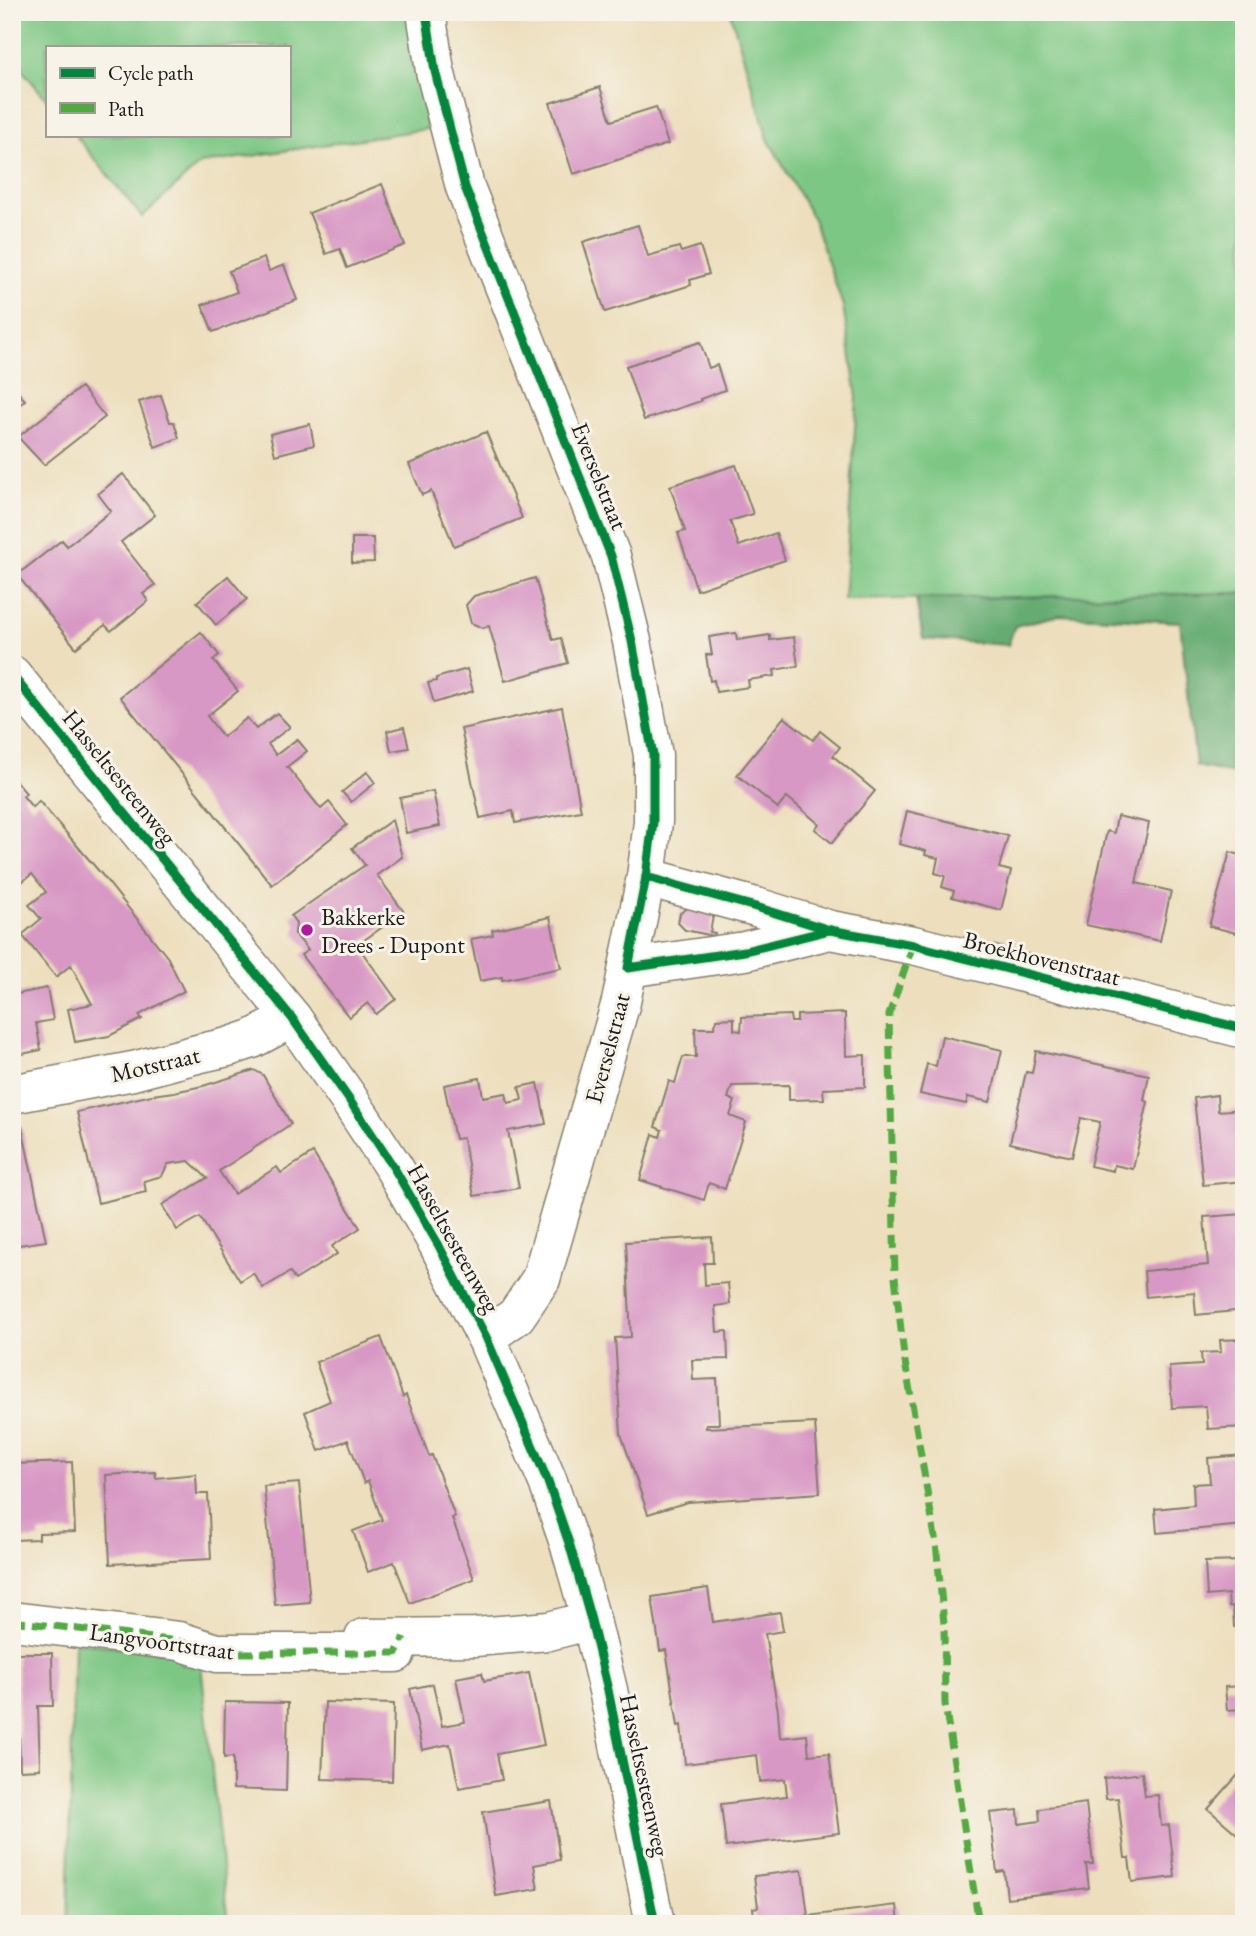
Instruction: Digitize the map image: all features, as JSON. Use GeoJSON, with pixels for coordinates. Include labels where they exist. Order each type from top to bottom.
{"type":"FeatureCollection","features":[{"type":"Feature","properties":{"kind":"street","name":"Everselstraat"},"geometry":{"type":"LineString","coordinates":[[426,12],[435,71],[466,187],[611,556],[632,641],[653,755],[653,822],[646,877],[621,1002],[541,1279],[516,1316],[486,1337]]}},
{"type":"Feature","properties":{"kind":"street","name":"Hasseltsesteenweg"},"geometry":{"type":"LineString","coordinates":[[12,676],[292,1018],[394,1168],[438,1244],[486,1337],[548,1482],[570,1546],[591,1620],[613,1717],[654,1924]]}},
{"type":"Feature","properties":{"kind":"street","name":"Broekhovenstraat"},"geometry":{"type":"LineString","coordinates":[[646,877],[830,930],[913,945],[1244,1029]]}},
{"type":"Feature","properties":{"kind":"street","name":"Broekhovenstraat"},"geometry":{"type":"LineString","coordinates":[[628,968],[745,951],[830,930]]}},
{"type":"Feature","properties":{"kind":"street","name":"Motstraat"},"geometry":{"type":"LineString","coordinates":[[12,1094],[229,1048],[292,1018]]}},
{"type":"Feature","properties":{"kind":"street","name":"Langvoortstraat"},"geometry":{"type":"LineString","coordinates":[[242,1638],[475,1637],[549,1631],[591,1620]]}},
{"type":"Feature","properties":{"kind":"street","name":"Langvoortstraat"},"geometry":{"type":"LineString","coordinates":[[12,1621],[179,1641],[217,1653],[396,1653]]}},
{"type":"Feature","properties":{"kind":"green space"},"geometry":{"type":"Polygon","coordinates":[[[12,12],[409,12],[427,129],[200,164],[142,217],[76,136],[290,136],[290,46],[46,46],[46,99],[12,58],[12,12]]]}},
{"type":"Feature","properties":{"kind":"green space"},"geometry":{"type":"Polygon","coordinates":[[[730,12],[1244,12],[1244,593],[844,600],[857,397],[843,306],[813,219],[768,139],[730,12]]]}},
{"type":"Feature","properties":{"kind":"green space"},"geometry":{"type":"Polygon","coordinates":[[[1244,593],[1244,776],[1196,766],[1180,622],[1059,615],[1015,626],[1008,645],[923,639],[916,599],[1244,593]]]}},
{"type":"Feature","properties":{"kind":"green space"},"geometry":{"type":"Polygon","coordinates":[[[74,1642],[179,1653],[181,1665],[201,1664],[228,1924],[68,1924],[74,1642]]]}},
{"type":"Feature","properties":{"kind":"building"},"geometry":{"type":"Polygon","coordinates":[[[600,87],[611,121],[656,107],[668,144],[573,174],[550,103],[600,87]]]}},
{"type":"Feature","properties":{"kind":"building"},"geometry":{"type":"Polygon","coordinates":[[[382,184],[405,245],[347,268],[340,249],[326,254],[309,213],[382,184]]]}},
{"type":"Feature","properties":{"kind":"building"},"geometry":{"type":"Polygon","coordinates":[[[638,225],[648,256],[679,247],[681,252],[700,246],[709,274],[690,280],[691,285],[605,312],[583,242],[638,225]]]}},
{"type":"Feature","properties":{"kind":"building"},"geometry":{"type":"Polygon","coordinates":[[[264,258],[269,271],[284,265],[297,300],[213,332],[202,305],[237,292],[229,271],[264,258]]]}},
{"type":"Feature","properties":{"kind":"building"},"geometry":{"type":"Polygon","coordinates":[[[700,342],[709,368],[717,365],[725,390],[644,420],[626,366],[700,342]]]}},
{"type":"Feature","properties":{"kind":"building"},"geometry":{"type":"Polygon","coordinates":[[[12,386],[25,400],[12,411],[12,386]]]}},
{"type":"Feature","properties":{"kind":"building"},"geometry":{"type":"Polygon","coordinates":[[[81,387],[105,417],[44,465],[18,437],[81,387]]]}},
{"type":"Feature","properties":{"kind":"building"},"geometry":{"type":"Polygon","coordinates":[[[161,395],[170,422],[174,422],[179,438],[155,447],[139,402],[161,395]]]}},
{"type":"Feature","properties":{"kind":"building"},"geometry":{"type":"Polygon","coordinates":[[[310,424],[314,445],[275,455],[270,434],[310,424]]]}},
{"type":"Feature","properties":{"kind":"building"},"geometry":{"type":"Polygon","coordinates":[[[486,432],[522,518],[454,546],[431,491],[422,495],[409,464],[486,432]]]}},
{"type":"Feature","properties":{"kind":"building"},"geometry":{"type":"Polygon","coordinates":[[[736,465],[753,514],[730,521],[739,546],[776,533],[785,560],[697,590],[678,533],[685,531],[670,486],[736,465]]]}},
{"type":"Feature","properties":{"kind":"building"},"geometry":{"type":"Polygon","coordinates":[[[123,474],[155,515],[121,542],[155,585],[143,594],[148,601],[111,631],[105,625],[76,648],[17,575],[62,540],[67,546],[111,511],[98,494],[123,474]]]}},
{"type":"Feature","properties":{"kind":"building"},"geometry":{"type":"Polygon","coordinates":[[[352,538],[373,538],[374,562],[352,563],[352,538]]]}},
{"type":"Feature","properties":{"kind":"building"},"geometry":{"type":"Polygon","coordinates":[[[228,576],[247,599],[216,625],[197,602],[228,576]]]}},
{"type":"Feature","properties":{"kind":"building"},"geometry":{"type":"Polygon","coordinates":[[[535,578],[553,640],[561,638],[568,663],[505,681],[489,626],[483,628],[471,623],[466,605],[474,596],[535,578]]]}},
{"type":"Feature","properties":{"kind":"building"},"geometry":{"type":"Polygon","coordinates":[[[201,632],[219,655],[213,660],[238,691],[207,716],[223,737],[247,718],[256,729],[277,713],[290,727],[268,744],[276,755],[297,739],[307,751],[287,767],[321,809],[329,802],[347,825],[272,885],[120,697],[201,632]]]}},
{"type":"Feature","properties":{"kind":"building"},"geometry":{"type":"Polygon","coordinates":[[[736,633],[737,640],[770,635],[770,640],[794,637],[798,666],[774,670],[775,676],[748,680],[749,687],[716,692],[714,680],[710,681],[706,655],[712,655],[709,637],[736,633]]]}},
{"type":"Feature","properties":{"kind":"building"},"geometry":{"type":"Polygon","coordinates":[[[467,669],[473,691],[434,703],[428,683],[467,669]]]}},
{"type":"Feature","properties":{"kind":"building"},"geometry":{"type":"Polygon","coordinates":[[[562,707],[581,811],[515,823],[513,811],[480,818],[461,729],[562,707]]]}},
{"type":"Feature","properties":{"kind":"building"},"geometry":{"type":"Polygon","coordinates":[[[784,717],[813,740],[820,731],[840,747],[833,756],[875,791],[832,843],[815,829],[819,824],[787,797],[778,808],[737,775],[784,717]]]}},
{"type":"Feature","properties":{"kind":"building"},"geometry":{"type":"Polygon","coordinates":[[[404,727],[409,748],[391,751],[387,731],[404,727]]]}},
{"type":"Feature","properties":{"kind":"building"},"geometry":{"type":"Polygon","coordinates":[[[367,772],[375,783],[351,802],[342,792],[367,772]]]}},
{"type":"Feature","properties":{"kind":"building"},"geometry":{"type":"Polygon","coordinates":[[[12,777],[26,793],[23,796],[32,807],[39,801],[103,876],[168,958],[184,991],[139,1015],[142,1019],[109,1036],[75,1042],[68,1009],[92,1004],[71,965],[56,977],[22,935],[41,919],[29,905],[46,892],[32,874],[12,890],[12,777]]]}},
{"type":"Feature","properties":{"kind":"building"},"geometry":{"type":"Polygon","coordinates":[[[433,791],[440,826],[406,833],[400,798],[433,791]]]}},
{"type":"Feature","properties":{"kind":"building"},"geometry":{"type":"Polygon","coordinates":[[[907,811],[1008,836],[999,868],[1011,871],[1001,910],[952,897],[954,891],[942,887],[945,876],[935,873],[938,858],[925,855],[926,851],[899,844],[907,811]]]}},
{"type":"Feature","properties":{"kind":"building"},"geometry":{"type":"Polygon","coordinates":[[[1117,816],[1149,823],[1136,883],[1171,891],[1160,941],[1086,925],[1107,831],[1114,833],[1117,816]]]}},
{"type":"Feature","properties":{"kind":"building"},"geometry":{"type":"Polygon","coordinates":[[[392,820],[402,857],[377,875],[404,912],[357,945],[396,999],[376,1014],[368,1003],[349,1017],[301,955],[308,950],[295,934],[296,923],[291,916],[365,865],[352,848],[392,820]]]}},
{"type":"Feature","properties":{"kind":"building"},"geometry":{"type":"Polygon","coordinates":[[[1230,852],[1244,856],[1244,935],[1209,926],[1230,852]]]}},
{"type":"Feature","properties":{"kind":"building"},"geometry":{"type":"Polygon","coordinates":[[[688,908],[718,916],[713,916],[710,932],[715,933],[714,936],[685,930],[678,923],[680,913],[688,908]]]}},
{"type":"Feature","properties":{"kind":"building"},"geometry":{"type":"Polygon","coordinates":[[[550,917],[561,968],[502,980],[502,977],[480,981],[471,939],[493,935],[492,930],[550,917]]]}},
{"type":"Feature","properties":{"kind":"building"},"geometry":{"type":"Polygon","coordinates":[[[47,988],[53,1020],[36,1023],[41,1050],[17,1055],[12,1027],[12,995],[47,988]]]}},
{"type":"Feature","properties":{"kind":"building"},"geometry":{"type":"Polygon","coordinates":[[[845,1013],[846,1056],[865,1055],[865,1087],[823,1089],[824,1099],[789,1100],[789,1085],[732,1086],[728,1098],[735,1101],[730,1116],[746,1122],[725,1189],[709,1183],[704,1200],[640,1180],[653,1134],[660,1137],[662,1130],[655,1127],[669,1081],[675,1083],[683,1057],[696,1057],[695,1028],[714,1028],[717,1019],[734,1018],[734,1030],[741,1031],[742,1017],[790,1015],[791,1022],[797,1022],[797,1015],[845,1013]]]}},
{"type":"Feature","properties":{"kind":"building"},"geometry":{"type":"Polygon","coordinates":[[[942,1036],[1002,1050],[990,1102],[968,1097],[966,1104],[920,1094],[927,1064],[936,1066],[942,1036]]]}},
{"type":"Feature","properties":{"kind":"building"},"geometry":{"type":"Polygon","coordinates":[[[1036,1051],[1149,1075],[1144,1100],[1148,1102],[1133,1169],[1114,1165],[1113,1171],[1090,1166],[1100,1122],[1081,1118],[1072,1157],[1010,1143],[1026,1072],[1032,1073],[1036,1051]]]}},
{"type":"Feature","properties":{"kind":"building"},"geometry":{"type":"Polygon","coordinates":[[[254,1070],[263,1075],[291,1124],[219,1171],[234,1194],[277,1167],[281,1173],[313,1153],[360,1228],[332,1246],[337,1254],[295,1280],[290,1272],[263,1288],[253,1273],[240,1281],[200,1217],[177,1230],[162,1205],[207,1178],[189,1161],[168,1164],[162,1176],[144,1181],[146,1192],[98,1203],[77,1112],[203,1086],[254,1070]]]}},
{"type":"Feature","properties":{"kind":"building"},"geometry":{"type":"Polygon","coordinates":[[[480,1078],[483,1097],[506,1093],[508,1103],[522,1100],[519,1087],[538,1083],[546,1124],[508,1131],[519,1188],[474,1196],[463,1138],[455,1139],[444,1085],[480,1078]]]}},
{"type":"Feature","properties":{"kind":"building"},"geometry":{"type":"Polygon","coordinates":[[[1217,1095],[1218,1111],[1244,1109],[1244,1181],[1203,1185],[1194,1098],[1217,1095]]]}},
{"type":"Feature","properties":{"kind":"building"},"geometry":{"type":"Polygon","coordinates":[[[22,1127],[46,1241],[12,1246],[12,1129],[22,1127]]]}},
{"type":"Feature","properties":{"kind":"building"},"geometry":{"type":"Polygon","coordinates":[[[1244,1214],[1244,1310],[1196,1315],[1194,1292],[1146,1297],[1144,1271],[1208,1265],[1204,1217],[1244,1214]]]}},
{"type":"Feature","properties":{"kind":"building"},"geometry":{"type":"Polygon","coordinates":[[[712,1237],[713,1263],[704,1263],[705,1285],[728,1283],[730,1304],[715,1306],[717,1332],[727,1331],[728,1359],[692,1360],[693,1380],[717,1379],[719,1424],[706,1424],[706,1428],[815,1423],[820,1493],[688,1502],[648,1514],[621,1434],[615,1338],[631,1337],[626,1242],[712,1237]]]}},
{"type":"Feature","properties":{"kind":"building"},"geometry":{"type":"Polygon","coordinates":[[[381,1337],[403,1397],[406,1395],[429,1456],[432,1455],[474,1579],[410,1603],[394,1562],[368,1572],[353,1531],[382,1520],[368,1481],[364,1483],[348,1440],[319,1451],[305,1412],[330,1401],[316,1362],[381,1337]]]}},
{"type":"Feature","properties":{"kind":"building"},"geometry":{"type":"Polygon","coordinates":[[[1244,1339],[1244,1427],[1208,1429],[1206,1406],[1172,1408],[1169,1367],[1202,1365],[1201,1353],[1221,1352],[1220,1340],[1244,1339]]]}},
{"type":"Feature","properties":{"kind":"building"},"geometry":{"type":"Polygon","coordinates":[[[1244,1455],[1244,1525],[1157,1533],[1155,1509],[1194,1505],[1193,1484],[1210,1483],[1208,1458],[1244,1455]]]}},
{"type":"Feature","properties":{"kind":"building"},"geometry":{"type":"Polygon","coordinates":[[[72,1462],[75,1532],[39,1533],[39,1539],[13,1540],[12,1464],[72,1462]]]}},
{"type":"Feature","properties":{"kind":"building"},"geometry":{"type":"Polygon","coordinates":[[[155,1472],[156,1478],[196,1474],[197,1494],[208,1494],[211,1559],[110,1564],[106,1475],[155,1472]]]}},
{"type":"Feature","properties":{"kind":"building"},"geometry":{"type":"Polygon","coordinates":[[[299,1483],[310,1602],[275,1605],[264,1486],[299,1483]]]}},
{"type":"Feature","properties":{"kind":"building"},"geometry":{"type":"Polygon","coordinates":[[[1244,1561],[1244,1626],[1234,1627],[1233,1607],[1229,1607],[1228,1594],[1207,1596],[1205,1562],[1244,1561]]]}},
{"type":"Feature","properties":{"kind":"building"},"geometry":{"type":"Polygon","coordinates":[[[708,1588],[713,1622],[780,1612],[783,1631],[765,1634],[780,1738],[807,1735],[809,1755],[829,1753],[839,1833],[726,1847],[721,1804],[787,1796],[785,1779],[760,1782],[757,1755],[685,1764],[681,1725],[678,1726],[666,1650],[660,1651],[652,1597],[708,1588]]]}},
{"type":"Feature","properties":{"kind":"building"},"geometry":{"type":"Polygon","coordinates":[[[17,1653],[52,1653],[53,1706],[38,1706],[40,1769],[20,1770],[17,1653]]]}},
{"type":"Feature","properties":{"kind":"building"},"geometry":{"type":"Polygon","coordinates":[[[482,1673],[484,1681],[529,1673],[544,1745],[497,1754],[502,1780],[459,1788],[450,1744],[422,1750],[410,1689],[433,1684],[442,1726],[465,1722],[456,1678],[482,1673]]]}},
{"type":"Feature","properties":{"kind":"building"},"geometry":{"type":"Polygon","coordinates":[[[1244,1686],[1244,1709],[1227,1710],[1225,1687],[1244,1686]]]}},
{"type":"Feature","properties":{"kind":"building"},"geometry":{"type":"Polygon","coordinates":[[[225,1702],[288,1703],[286,1791],[233,1789],[233,1757],[224,1758],[225,1702]]]}},
{"type":"Feature","properties":{"kind":"building"},"geometry":{"type":"Polygon","coordinates":[[[325,1702],[394,1704],[392,1781],[322,1779],[325,1702]]]}},
{"type":"Feature","properties":{"kind":"building"},"geometry":{"type":"Polygon","coordinates":[[[1244,1768],[1244,1840],[1208,1809],[1244,1768]]]}},
{"type":"Feature","properties":{"kind":"building"},"geometry":{"type":"Polygon","coordinates":[[[1142,1773],[1145,1796],[1158,1795],[1161,1826],[1169,1825],[1175,1877],[1132,1882],[1129,1858],[1125,1858],[1118,1798],[1106,1799],[1104,1778],[1142,1773]]]}},
{"type":"Feature","properties":{"kind":"building"},"geometry":{"type":"Polygon","coordinates":[[[551,1801],[560,1860],[534,1865],[538,1889],[496,1896],[483,1812],[551,1801]]]}},
{"type":"Feature","properties":{"kind":"building"},"geometry":{"type":"Polygon","coordinates":[[[1086,1803],[1093,1864],[1086,1864],[1089,1888],[1007,1898],[1004,1871],[997,1872],[990,1813],[1018,1810],[1019,1824],[1040,1821],[1039,1809],[1086,1803]]]}},
{"type":"Feature","properties":{"kind":"building"},"geometry":{"type":"Polygon","coordinates":[[[802,1870],[808,1916],[897,1905],[899,1924],[755,1924],[753,1908],[758,1907],[754,1876],[802,1870]]]}},
{"type":"Feature","properties":{"kind":"marked path"},"geometry":{"type":"LineString","coordinates":[[913,945],[889,1015],[895,1277],[904,1356],[936,1543],[944,1624],[945,1704],[979,1924]]}},
{"type":"Feature","properties":{"kind":"marked path"},"geometry":{"type":"LineString","coordinates":[[12,1621],[179,1641],[217,1653],[396,1653],[404,1637]]}},
{"type":"Feature","properties":{"kind":"cycle path"},"geometry":{"type":"LineString","coordinates":[[426,12],[435,71],[465,187],[611,556],[632,641],[653,755],[653,822],[646,877],[628,968],[745,951],[830,930]]}},
{"type":"Feature","properties":{"kind":"cycle path"},"geometry":{"type":"LineString","coordinates":[[12,675],[292,1018],[394,1168],[438,1244],[486,1337],[548,1482],[570,1546],[608,1690],[655,1924]]}},
{"type":"Feature","properties":{"kind":"cycle path"},"geometry":{"type":"LineString","coordinates":[[646,877],[830,930],[913,945],[1244,1029]]}},
{"type":"Feature","properties":{"kind":"place","name":"Bakkerke Drees - Dupont"},"geometry":{"type":"Point","coordinates":[307,930]}}]}
